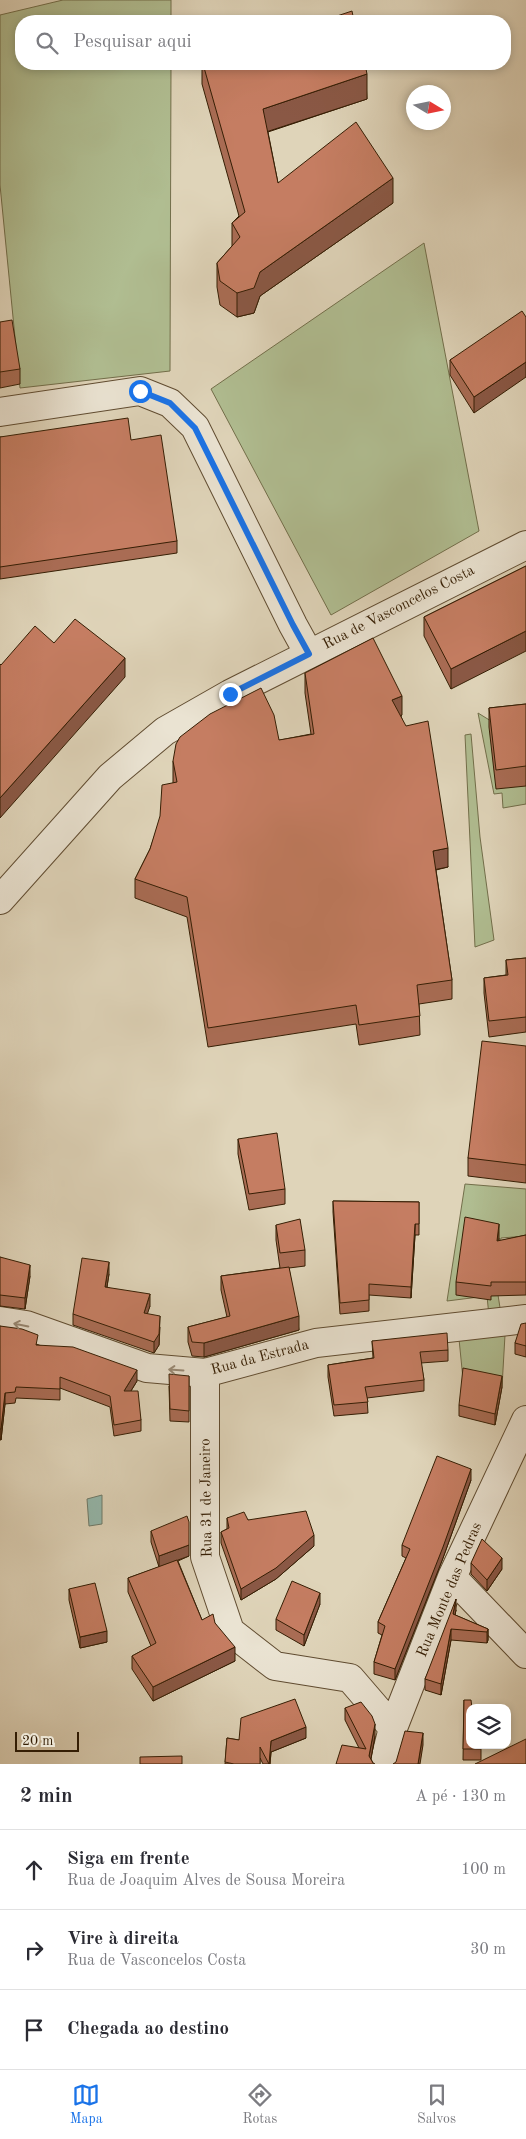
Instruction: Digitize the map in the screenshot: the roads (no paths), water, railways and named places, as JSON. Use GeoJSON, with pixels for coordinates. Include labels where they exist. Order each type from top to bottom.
{"type":"FeatureCollection","features":[{"type":"Feature","properties":{"kind":"street"},"geometry":{"type":"LineString","coordinates":[[0,412],[140,391],[170,403],[195,428],[309,654]]}},
{"type":"Feature","properties":{"kind":"street","name":"Rua de Vasconcelos Costa"},"geometry":{"type":"LineString","coordinates":[[5,885],[110,778],[164,731],[196,712],[526,545]]}},
{"type":"Feature","properties":{"kind":"street","name":"Rua da Estrada"},"geometry":{"type":"LineString","coordinates":[[0,1321],[26,1325],[147,1368],[205,1373],[316,1343],[526,1319]]}},
{"type":"Feature","properties":{"kind":"street","name":"Rua 31 de Janeiro"},"geometry":{"type":"LineString","coordinates":[[205,1373],[205,1557],[230,1631],[276,1666],[350,1678],[393,1728]]}},
{"type":"Feature","properties":{"kind":"street","name":"Rua Monte das Pedras"},"geometry":{"type":"LineString","coordinates":[[384,1764],[393,1728],[452,1577],[526,1420]]}},
{"type":"Feature","properties":{"kind":"street"},"geometry":{"type":"LineString","coordinates":[[452,1577],[526,1654]]}},
{"type":"Feature","properties":{"kind":"water"},"geometry":{"type":"Polygon","coordinates":[[[102,1495],[102,1524],[89,1526],[87,1499],[102,1495]]]}}]}
